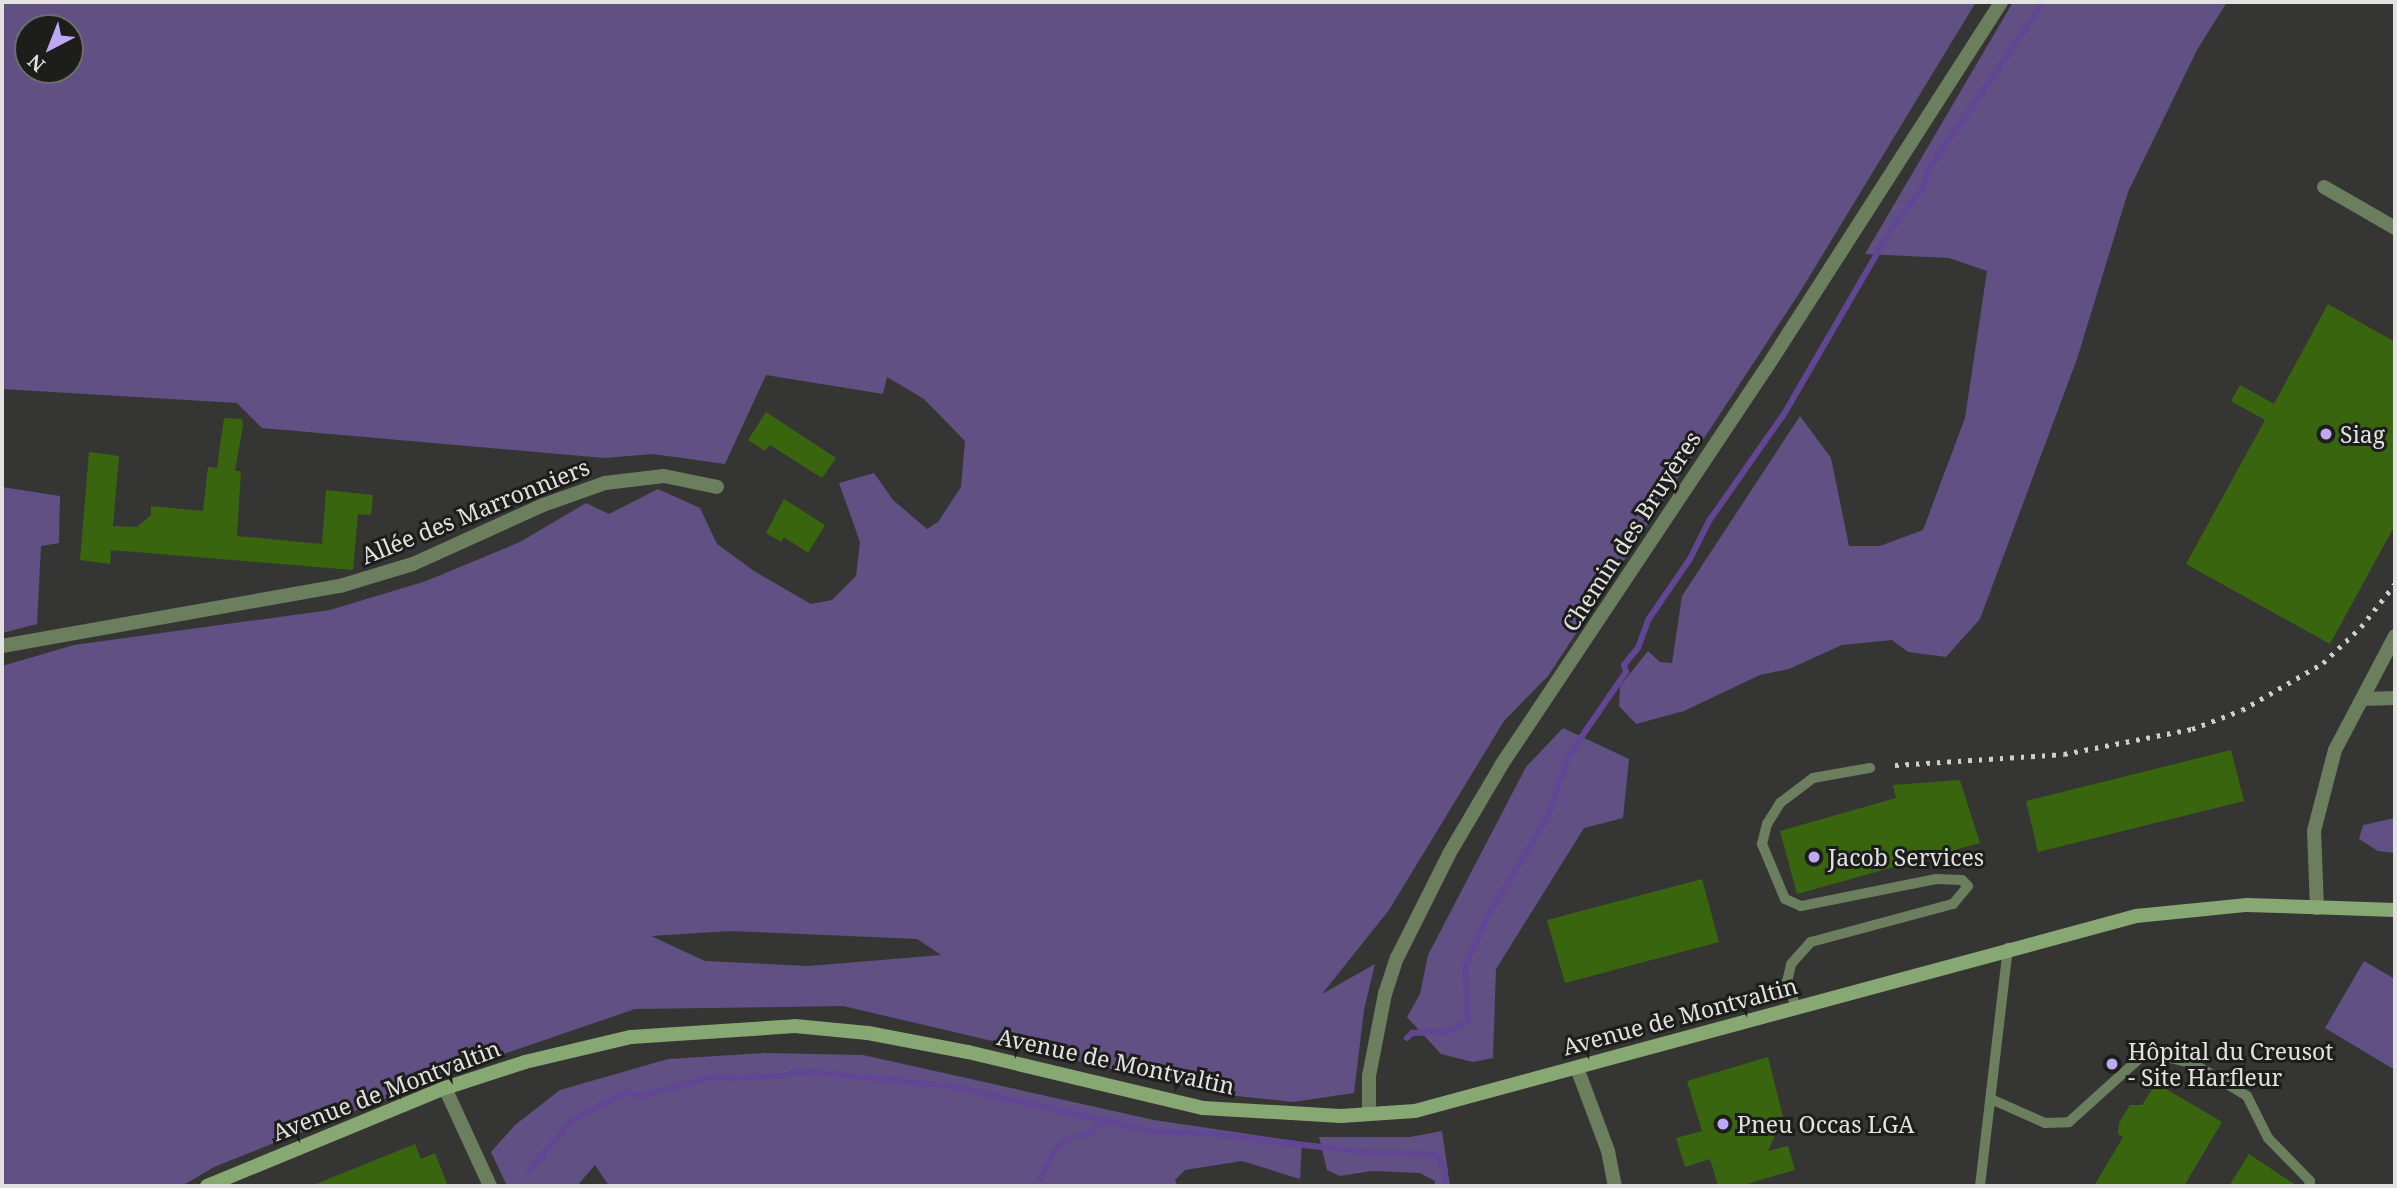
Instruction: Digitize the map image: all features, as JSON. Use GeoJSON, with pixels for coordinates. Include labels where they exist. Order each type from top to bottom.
{"type":"FeatureCollection","features":[{"type":"Feature","properties":{"kind":"street","name":"Chemin des Bruyères"},"geometry":{"type":"LineString","coordinates":[[1369,1114],[1369,1076],[1385,994],[1397,958],[1449,854],[1502,764],[1765,370],[2001,2]]}},
{"type":"Feature","properties":{"kind":"street"},"geometry":{"type":"LineString","coordinates":[[2324,187],[2395,229]]}},
{"type":"Feature","properties":{"kind":"street","name":"Allée des Marronniers"},"geometry":{"type":"LineString","coordinates":[[2,646],[340,586],[413,564],[555,500],[605,483],[664,476],[717,487]]}},
{"type":"Feature","properties":{"kind":"street"},"geometry":{"type":"LineString","coordinates":[[2317,908],[2314,831],[2335,750],[2395,636]]}},
{"type":"Feature","properties":{"kind":"street"},"geometry":{"type":"LineString","coordinates":[[2363,699],[2395,698]]}},
{"type":"Feature","properties":{"kind":"street","name":"Avenue de Montvaltin"},"geometry":{"type":"LineString","coordinates":[[207,1186],[445,1088],[525,1062],[631,1037],[795,1026],[868,1033],[968,1052],[1203,1108],[1285,1116],[1415,1111],[2008,948],[2136,916],[2247,905],[2395,910]]}},
{"type":"Feature","properties":{"kind":"street"},"geometry":{"type":"LineString","coordinates":[[1577,1068],[1608,1151],[1615,1186]]}},
{"type":"Feature","properties":{"kind":"street"},"geometry":{"type":"LineString","coordinates":[[445,1088],[490,1186]]}},
{"type":"Feature","properties":{"kind":"lane"},"geometry":{"type":"LineString","coordinates":[[1796,1007],[1787,982],[1791,964],[1811,942],[1954,904],[1968,886],[1962,880],[1936,879],[1801,906],[1784,899],[1762,844],[1767,824],[1780,803],[1813,778],[1870,768]]}},
{"type":"Feature","properties":{"kind":"lane"},"geometry":{"type":"LineString","coordinates":[[1980,1186],[2008,948]]}},
{"type":"Feature","properties":{"kind":"lane"},"geometry":{"type":"LineString","coordinates":[[1991,1099],[2045,1123],[2069,1122],[2141,1057],[2166,1056],[2194,1065],[2247,1096],[2268,1138],[2310,1181],[2309,1186]]}},
{"type":"Feature","properties":{"kind":"shaded area"},"geometry":{"type":"Polygon","coordinates":[[[2,2],[1976,2],[1800,292],[1548,676],[1504,721],[1389,910],[1322,994],[1375,964],[1364,1010],[1354,1093],[1293,1102],[1219,1094],[843,1006],[635,1009],[454,1071],[214,1167],[182,1186],[2,1186],[2,666],[74,645],[330,610],[426,581],[520,542],[586,503],[609,514],[658,489],[700,508],[717,544],[754,571],[811,604],[832,600],[856,576],[860,542],[839,483],[874,473],[893,500],[927,529],[938,522],[961,487],[965,441],[924,399],[887,377],[883,394],[766,375],[725,464],[653,454],[604,458],[262,428],[237,403],[2,389],[2,2]],[[731,931],[651,936],[705,961],[808,966],[941,955],[917,939],[731,931]]]}},
{"type":"Feature","properties":{"kind":"shaded area"},"geometry":{"type":"Polygon","coordinates":[[[2013,2],[2227,2],[2197,50],[2128,192],[2077,359],[1980,619],[1946,657],[1908,652],[1892,640],[1842,645],[1789,669],[1760,675],[1684,711],[1636,724],[1619,706],[1620,686],[1648,651],[1660,662],[1672,663],[1682,596],[1800,416],[1831,458],[1849,546],[1880,546],[1923,530],[1965,418],[1987,271],[1949,258],[1865,254],[2013,2]]]}},
{"type":"Feature","properties":{"kind":"shaded area"},"geometry":{"type":"Polygon","coordinates":[[[2,487],[60,496],[59,543],[41,546],[37,624],[2,633],[2,487]]]}},
{"type":"Feature","properties":{"kind":"shaded area"},"geometry":{"type":"Polygon","coordinates":[[[1563,728],[1629,759],[1623,818],[1584,828],[1496,969],[1493,1058],[1473,1062],[1441,1054],[1407,1017],[1420,994],[1428,955],[1526,767],[1563,728]]]}},
{"type":"Feature","properties":{"kind":"shaded area"},"geometry":{"type":"Polygon","coordinates":[[[2395,818],[2395,853],[2378,851],[2359,839],[2363,825],[2395,818]]]}},
{"type":"Feature","properties":{"kind":"shaded area"},"geometry":{"type":"Polygon","coordinates":[[[2364,961],[2395,979],[2395,1070],[2325,1028],[2364,961]]]}},
{"type":"Feature","properties":{"kind":"shaded area"},"geometry":{"type":"Polygon","coordinates":[[[764,1053],[863,1055],[1154,1120],[1302,1142],[1300,1179],[1242,1161],[1185,1170],[1175,1180],[1177,1186],[609,1186],[595,1165],[577,1186],[507,1186],[491,1152],[515,1125],[560,1090],[668,1059],[764,1053]]]}},
{"type":"Feature","properties":{"kind":"shaded area"},"geometry":{"type":"Polygon","coordinates":[[[1442,1131],[1450,1186],[1435,1186],[1435,1181],[1420,1173],[1372,1171],[1340,1176],[1327,1170],[1319,1137],[1410,1137],[1442,1131]]]}},
{"type":"Feature","properties":{"kind":"building","name":"Siag"},"geometry":{"type":"Polygon","coordinates":[[[2328,304],[2395,342],[2395,525],[2330,644],[2186,564],[2265,420],[2231,401],[2240,385],[2274,404],[2328,304]]]}},
{"type":"Feature","properties":{"kind":"building"},"geometry":{"type":"Polygon","coordinates":[[[766,412],[836,458],[822,478],[770,445],[765,451],[748,440],[766,412]]]}},
{"type":"Feature","properties":{"kind":"building"},"geometry":{"type":"Polygon","coordinates":[[[224,418],[242,419],[243,425],[235,471],[241,471],[237,536],[322,544],[326,490],[373,495],[371,515],[358,514],[353,570],[111,550],[110,564],[80,560],[89,452],[119,456],[113,526],[137,527],[151,515],[151,506],[203,511],[208,467],[217,468],[224,418]]]}},
{"type":"Feature","properties":{"kind":"building"},"geometry":{"type":"Polygon","coordinates":[[[784,499],[825,525],[808,553],[784,537],[781,542],[766,533],[784,499]]]}},
{"type":"Feature","properties":{"kind":"building"},"geometry":{"type":"Polygon","coordinates":[[[2231,750],[2244,801],[2038,852],[2026,801],[2231,750]]]}},
{"type":"Feature","properties":{"kind":"building"},"geometry":{"type":"Polygon","coordinates":[[[1960,780],[1980,843],[1797,894],[1780,831],[1896,798],[1893,785],[1960,780]]]}},
{"type":"Feature","properties":{"kind":"building"},"geometry":{"type":"Polygon","coordinates":[[[1702,879],[1719,942],[1565,983],[1547,920],[1702,879]]]}},
{"type":"Feature","properties":{"kind":"building"},"geometry":{"type":"Polygon","coordinates":[[[1768,1057],[1783,1117],[1768,1151],[1788,1146],[1795,1170],[1740,1186],[1718,1186],[1710,1159],[1685,1167],[1676,1138],[1702,1131],[1687,1081],[1768,1057]]]}},
{"type":"Feature","properties":{"kind":"building"},"geometry":{"type":"Polygon","coordinates":[[[2156,1083],[2222,1122],[2184,1186],[2094,1186],[2123,1137],[2118,1134],[2119,1123],[2130,1105],[2142,1105],[2156,1083]]]}},
{"type":"Feature","properties":{"kind":"building"},"geometry":{"type":"Polygon","coordinates":[[[415,1144],[421,1159],[435,1153],[448,1186],[311,1186],[415,1144]]]}},
{"type":"Feature","properties":{"kind":"building"},"geometry":{"type":"Polygon","coordinates":[[[2249,1154],[2297,1186],[2229,1186],[2249,1154]]]}},
{"type":"Feature","properties":{"kind":"waterway"},"geometry":{"type":"LineString","coordinates":[[1407,1038],[1412,1033],[1448,1032],[1468,1021],[1465,966],[1489,914],[1548,816],[1569,755],[1626,672],[1624,665],[1638,648],[1648,620],[1690,559],[1709,521],[1784,414],[1892,228],[1923,188],[1928,170],[2044,2]]}},
{"type":"Feature","properties":{"kind":"waterway"},"geometry":{"type":"LineString","coordinates":[[529,1171],[571,1121],[626,1092],[641,1096],[707,1078],[782,1076],[798,1071],[950,1086],[1156,1132],[1204,1133],[1372,1153],[1435,1154],[1444,1167],[1446,1186]]}},
{"type":"Feature","properties":{"kind":"waterway"},"geometry":{"type":"LineString","coordinates":[[1040,1179],[1054,1151],[1065,1140],[1087,1134],[1108,1119]]}},
{"type":"Feature","properties":{"kind":"railway"},"geometry":{"type":"LineString","coordinates":[[1895,765],[2064,754],[2192,729],[2242,710],[2323,663],[2361,627],[2395,584]]}},
{"type":"Feature","properties":{"kind":"place","name":"Siag"},"geometry":{"type":"Point","coordinates":[2326,434]}},
{"type":"Feature","properties":{"kind":"place","name":"Jacob Services"},"geometry":{"type":"Point","coordinates":[1814,857]}},
{"type":"Feature","properties":{"kind":"place","name":"Hôpital du Creusot - Site Harfleur"},"geometry":{"type":"Point","coordinates":[2112,1064]}},
{"type":"Feature","properties":{"kind":"place","name":"Pneu Occas LGA"},"geometry":{"type":"Point","coordinates":[1723,1124]}}]}
